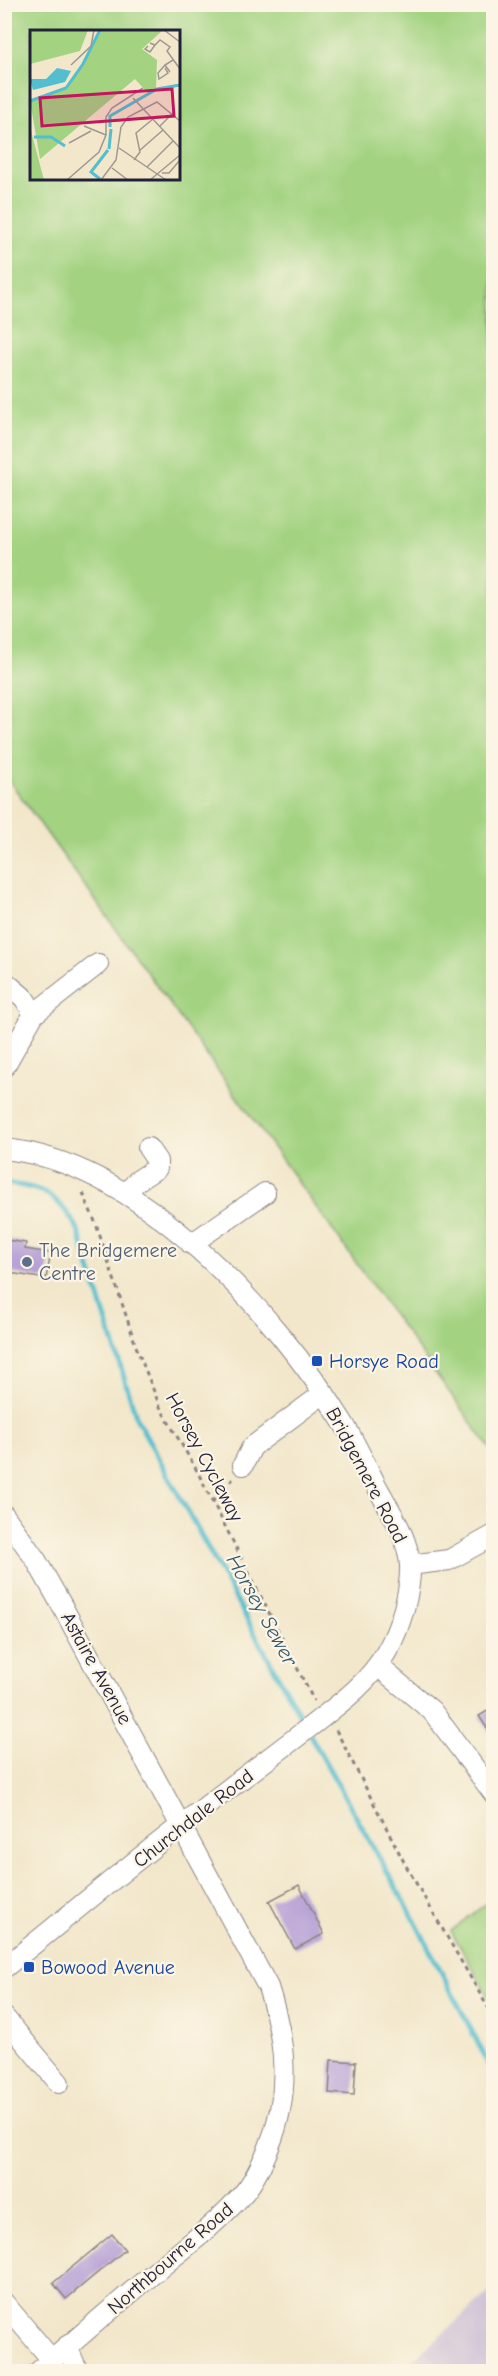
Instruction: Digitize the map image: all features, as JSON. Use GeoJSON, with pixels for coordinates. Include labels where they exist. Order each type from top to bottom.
{"type":"FeatureCollection","features":[{"type":"Feature","properties":{"kind":"street"},"geometry":{"type":"LineString","coordinates":[[4,1067],[34,1014],[98,964]]}},
{"type":"Feature","properties":{"kind":"street"},"geometry":{"type":"LineString","coordinates":[[4,981],[24,998],[34,1014]]}},
{"type":"Feature","properties":{"kind":"street"},"geometry":{"type":"LineString","coordinates":[[127,1193],[137,1181],[157,1168],[157,1161],[148,1148]]}},
{"type":"Feature","properties":{"kind":"street","name":"Bridgemere Road"},"geometry":{"type":"LineString","coordinates":[[4,1149],[65,1163],[127,1193],[191,1244],[270,1323],[324,1394],[345,1426],[400,1532],[410,1565],[408,1585],[395,1634],[378,1666]]}},
{"type":"Feature","properties":{"kind":"street"},"geometry":{"type":"LineString","coordinates":[[191,1244],[265,1193]]}},
{"type":"Feature","properties":{"kind":"street","name":"Bridgemere Road"},"geometry":{"type":"LineString","coordinates":[[243,1465],[252,1448],[324,1394]]}},
{"type":"Feature","properties":{"kind":"street","name":"Astaire Avenue"},"geometry":{"type":"LineString","coordinates":[[4,1515],[36,1560],[182,1825]]}},
{"type":"Feature","properties":{"kind":"street"},"geometry":{"type":"LineString","coordinates":[[410,1565],[449,1560],[494,1535]]}},
{"type":"Feature","properties":{"kind":"street"},"geometry":{"type":"LineString","coordinates":[[378,1666],[438,1719],[492,1789]]}},
{"type":"Feature","properties":{"kind":"street","name":"Churchdale Road"},"geometry":{"type":"LineString","coordinates":[[4,1968],[182,1825],[320,1719],[363,1684],[378,1666]]}},
{"type":"Feature","properties":{"kind":"street","name":"Northbourne Road"},"geometry":{"type":"LineString","coordinates":[[45,2366],[216,2221],[244,2193],[262,2164],[276,2129],[284,2093],[285,2061],[280,2023],[268,1987],[182,1825]]}},
{"type":"Feature","properties":{"kind":"street"},"geometry":{"type":"LineString","coordinates":[[4,2017],[59,2083]]}},
{"type":"Feature","properties":{"kind":"street"},"geometry":{"type":"LineString","coordinates":[[4,2303],[45,2366]]}},
{"type":"Feature","properties":{"kind":"street"},"geometry":{"type":"LineString","coordinates":[[67,2346],[78,2372]]}},
{"type":"Feature","properties":{"kind":"path","name":"Horsey Cycleway"},"geometry":{"type":"LineString","coordinates":[[80,1189],[90,1206],[137,1349],[161,1409],[212,1502],[320,1719],[337,1731],[405,1864],[494,2018]]}},
{"type":"Feature","properties":{"kind":"path"},"geometry":{"type":"LineString","coordinates":[[212,1502],[228,1487],[243,1465]]}},
{"type":"Feature","properties":{"kind":"shaded area"},"geometry":{"type":"Polygon","coordinates":[[[493,2289],[493,2371],[400,2371],[493,2289]]]}},
{"type":"Feature","properties":{"kind":"green space"},"geometry":{"type":"Polygon","coordinates":[[[4,5],[493,5],[493,1453],[5,775],[4,5]]]}},
{"type":"Feature","properties":{"kind":"green space"},"geometry":{"type":"Polygon","coordinates":[[[493,1898],[493,2004],[451,1931],[493,1898]]]}},
{"type":"Feature","properties":{"kind":"building","name":"The Bridgemere Centre"},"geometry":{"type":"Polygon","coordinates":[[[4,1232],[8,1233],[7,1240],[26,1243],[25,1249],[51,1253],[46,1279],[4,1272],[4,1232]]]}},
{"type":"Feature","properties":{"kind":"building"},"geometry":{"type":"Polygon","coordinates":[[[494,1707],[494,1739],[479,1716],[494,1707]]]}},
{"type":"Feature","properties":{"kind":"building"},"geometry":{"type":"Polygon","coordinates":[[[299,1885],[324,1934],[295,1949],[269,1901],[299,1885]]]}},
{"type":"Feature","properties":{"kind":"building"},"geometry":{"type":"Polygon","coordinates":[[[331,2060],[356,2062],[354,2095],[329,2093],[331,2060]]]}},
{"type":"Feature","properties":{"kind":"building"},"geometry":{"type":"Polygon","coordinates":[[[112,2234],[125,2250],[66,2299],[53,2283],[112,2234]]]}},
{"type":"Feature","properties":{"kind":"waterway","name":"Horsey Sewer"},"geometry":{"type":"LineString","coordinates":[[4,1183],[30,1187],[47,1194],[61,1206],[77,1227],[137,1419],[305,1725]]}},
{"type":"Feature","properties":{"kind":"waterway","name":"Horsey Sewer"},"geometry":{"type":"LineString","coordinates":[[309,1733],[415,1921],[494,2074]]}},
{"type":"Feature","properties":{"kind":"place","name":"The Bridgemere Centre"},"geometry":{"type":"Point","coordinates":[27,1262]}},
{"type":"Feature","properties":{"kind":"place","name":"Horsye Road"},"geometry":{"type":"Point","coordinates":[317,1361]}},
{"type":"Feature","properties":{"kind":"place","name":"Bowood Avenue"},"geometry":{"type":"Point","coordinates":[29,1967]}}]}
